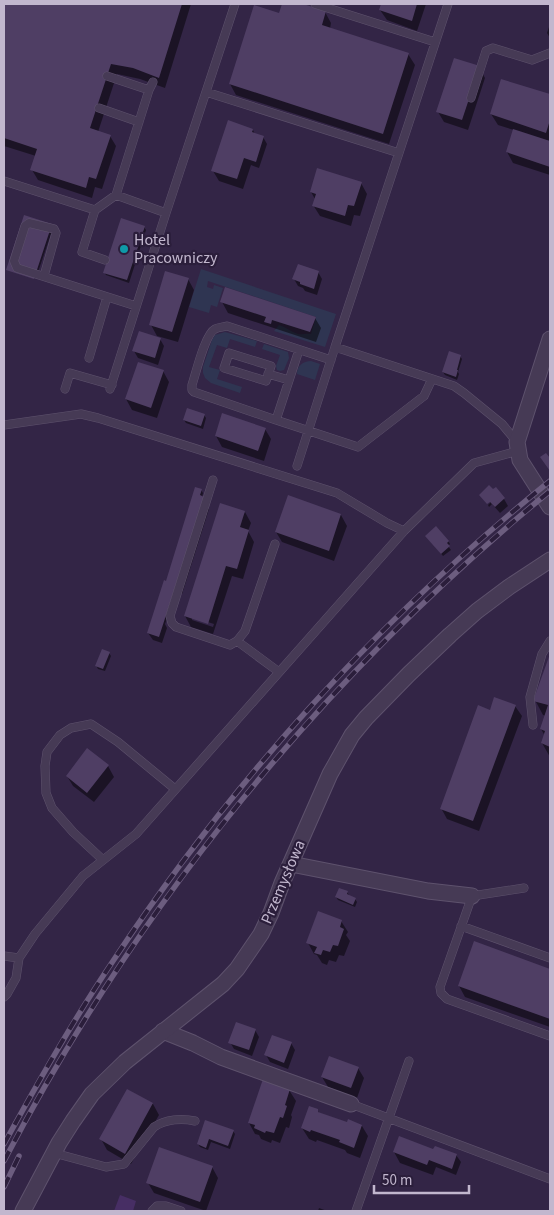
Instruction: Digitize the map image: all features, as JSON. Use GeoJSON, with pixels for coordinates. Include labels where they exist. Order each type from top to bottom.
{"type":"FeatureCollection","features":[{"type":"Feature","properties":{"kind":"street"},"geometry":{"type":"LineString","coordinates":[[550,338],[518,447],[520,460],[550,507]]}},
{"type":"Feature","properties":{"kind":"street","name":"Przemysłowa"},"geometry":{"type":"LineString","coordinates":[[23,1211],[54,1152],[92,1094],[125,1062],[223,984],[237,970],[261,934],[330,774],[352,735],[366,718],[416,668],[477,611],[550,560]]}},
{"type":"Feature","properties":{"kind":"street"},"geometry":{"type":"LineString","coordinates":[[291,864],[428,891],[472,896]]}},
{"type":"Feature","properties":{"kind":"street"},"geometry":{"type":"LineString","coordinates":[[163,1031],[193,1043],[220,1057],[351,1104]]}},
{"type":"Feature","properties":{"kind":"lane"},"geometry":{"type":"LineString","coordinates":[[65,389],[70,373],[111,387],[235,4]]}},
{"type":"Feature","properties":{"kind":"lane"},"geometry":{"type":"LineString","coordinates":[[315,4],[435,42]]}},
{"type":"Feature","properties":{"kind":"lane"},"geometry":{"type":"LineString","coordinates":[[297,466],[448,4]]}},
{"type":"Feature","properties":{"kind":"lane"},"geometry":{"type":"LineString","coordinates":[[471,98],[486,51],[493,48],[532,60],[550,53]]}},
{"type":"Feature","properties":{"kind":"lane"},"geometry":{"type":"LineString","coordinates":[[107,76],[149,90]]}},
{"type":"Feature","properties":{"kind":"lane"},"geometry":{"type":"LineString","coordinates":[[105,260],[82,252],[95,210],[116,196],[153,82]]}},
{"type":"Feature","properties":{"kind":"lane"},"geometry":{"type":"LineString","coordinates":[[206,92],[399,153]]}},
{"type":"Feature","properties":{"kind":"lane"},"geometry":{"type":"LineString","coordinates":[[99,108],[139,122]]}},
{"type":"Feature","properties":{"kind":"lane"},"geometry":{"type":"LineString","coordinates":[[4,181],[95,210]]}},
{"type":"Feature","properties":{"kind":"lane"},"geometry":{"type":"LineString","coordinates":[[116,196],[166,213]]}},
{"type":"Feature","properties":{"kind":"lane"},"geometry":{"type":"LineString","coordinates":[[44,276],[56,233],[54,229],[29,223],[25,226],[14,262],[17,268],[136,306]]}},
{"type":"Feature","properties":{"kind":"lane"},"geometry":{"type":"LineString","coordinates":[[89,358],[107,297]]}},
{"type":"Feature","properties":{"kind":"lane"},"geometry":{"type":"LineString","coordinates":[[331,360],[227,326],[215,329],[208,337],[192,390],[358,447],[424,396],[432,378]]}},
{"type":"Feature","properties":{"kind":"lane"},"geometry":{"type":"LineString","coordinates":[[4,997],[16,978],[19,958],[35,934],[83,876],[136,834],[404,531],[474,463],[518,447],[502,424],[454,386],[335,347]]}},
{"type":"Feature","properties":{"kind":"lane"},"geometry":{"type":"LineString","coordinates":[[276,420],[298,350]]}},
{"type":"Feature","properties":{"kind":"lane"},"geometry":{"type":"LineString","coordinates":[[229,353],[271,366],[268,374],[266,382],[224,368],[229,353]]}},
{"type":"Feature","properties":{"kind":"lane"},"geometry":{"type":"LineString","coordinates":[[268,374],[289,380]]}},
{"type":"Feature","properties":{"kind":"lane"},"geometry":{"type":"LineString","coordinates":[[4,425],[81,414],[98,418],[337,493],[404,531]]}},
{"type":"Feature","properties":{"kind":"lane"},"geometry":{"type":"LineString","coordinates":[[213,480],[170,616],[172,623],[176,627],[230,645],[237,641],[245,631],[275,544]]}},
{"type":"Feature","properties":{"kind":"lane"},"geometry":{"type":"LineString","coordinates":[[237,641],[279,672]]}},
{"type":"Feature","properties":{"kind":"lane"},"geometry":{"type":"LineString","coordinates":[[533,725],[530,696],[542,654],[550,641]]}},
{"type":"Feature","properties":{"kind":"lane"},"geometry":{"type":"LineString","coordinates":[[103,860],[52,808],[46,794],[45,766],[47,752],[60,735],[71,728],[91,724],[118,742],[175,789]]}},
{"type":"Feature","properties":{"kind":"lane"},"geometry":{"type":"LineString","coordinates":[[524,888],[472,896],[440,987],[441,993],[444,996],[550,1036]]}},
{"type":"Feature","properties":{"kind":"lane"},"geometry":{"type":"LineString","coordinates":[[461,926],[550,958]]}},
{"type":"Feature","properties":{"kind":"lane"},"geometry":{"type":"LineString","coordinates":[[4,956],[19,958]]}},
{"type":"Feature","properties":{"kind":"lane"},"geometry":{"type":"LineString","coordinates":[[356,1211],[408,1061]]}},
{"type":"Feature","properties":{"kind":"lane"},"geometry":{"type":"LineString","coordinates":[[351,1104],[550,1179]]}},
{"type":"Feature","properties":{"kind":"lane"},"geometry":{"type":"LineString","coordinates":[[54,1152],[106,1167],[124,1164],[154,1127],[161,1122],[186,1118],[195,1121]]}},
{"type":"Feature","properties":{"kind":"lane"},"geometry":{"type":"LineString","coordinates":[[152,1211],[157,1206],[166,1206],[181,1211]]}},
{"type":"Feature","properties":{"kind":"shaded area"},"geometry":{"type":"Polygon","coordinates":[[[201,269],[336,314],[325,347],[274,331],[279,325],[298,334],[311,334],[316,317],[208,281],[207,287],[213,289],[214,285],[223,288],[217,307],[211,305],[209,313],[189,307],[201,269]]]}},
{"type":"Feature","properties":{"kind":"shaded area"},"geometry":{"type":"Polygon","coordinates":[[[225,332],[257,341],[255,347],[230,339],[227,348],[217,345],[209,367],[220,370],[217,379],[242,387],[240,393],[211,383],[205,378],[203,373],[203,367],[212,340],[215,335],[225,332]]]}},
{"type":"Feature","properties":{"kind":"shaded area"},"geometry":{"type":"Polygon","coordinates":[[[264,344],[288,352],[289,358],[284,370],[277,370],[276,366],[280,355],[262,349],[264,344]]]}},
{"type":"Feature","properties":{"kind":"shaded area"},"geometry":{"type":"Polygon","coordinates":[[[311,361],[320,364],[315,380],[297,374],[301,364],[311,361]]]}},
{"type":"Feature","properties":{"kind":"shaded area"},"geometry":{"type":"Polygon","coordinates":[[[120,1195],[136,1201],[133,1211],[114,1211],[120,1195]]]}},
{"type":"Feature","properties":{"kind":"building"},"geometry":{"type":"Polygon","coordinates":[[[4,4],[182,4],[159,78],[133,68],[111,64],[90,128],[111,135],[96,179],[89,177],[86,188],[30,170],[37,149],[4,138],[4,4]]]}},
{"type":"Feature","properties":{"kind":"building"},"geometry":{"type":"Polygon","coordinates":[[[282,4],[303,4],[326,11],[322,25],[409,53],[383,134],[229,84],[254,5],[279,13],[282,4]]]}},
{"type":"Feature","properties":{"kind":"building"},"geometry":{"type":"Polygon","coordinates":[[[381,4],[417,4],[412,21],[379,10],[381,4]]]}},
{"type":"Feature","properties":{"kind":"building"},"geometry":{"type":"Polygon","coordinates":[[[454,58],[480,66],[462,120],[436,112],[454,58]]]}},
{"type":"Feature","properties":{"kind":"building"},"geometry":{"type":"Polygon","coordinates":[[[501,79],[550,94],[550,120],[546,133],[490,114],[501,79]]]}},
{"type":"Feature","properties":{"kind":"building"},"geometry":{"type":"Polygon","coordinates":[[[228,120],[253,129],[252,132],[264,136],[256,162],[244,158],[237,179],[211,171],[228,120]]]}},
{"type":"Feature","properties":{"kind":"building"},"geometry":{"type":"Polygon","coordinates":[[[513,129],[550,141],[550,167],[506,152],[513,129]]]}},
{"type":"Feature","properties":{"kind":"building"},"geometry":{"type":"Polygon","coordinates":[[[317,168],[362,182],[354,206],[348,205],[345,216],[312,206],[316,194],[310,192],[317,168]]]}},
{"type":"Feature","properties":{"kind":"building"},"geometry":{"type":"Polygon","coordinates":[[[24,215],[52,224],[34,279],[6,270],[24,215]]]}},
{"type":"Feature","properties":{"kind":"building","name":"Hotel Pracowniczy"},"geometry":{"type":"Polygon","coordinates":[[[121,218],[145,226],[127,280],[103,273],[121,218]]]}},
{"type":"Feature","properties":{"kind":"building"},"geometry":{"type":"Polygon","coordinates":[[[298,264],[319,271],[314,289],[292,279],[298,264]]]}},
{"type":"Feature","properties":{"kind":"building"},"geometry":{"type":"Polygon","coordinates":[[[165,271],[189,278],[172,332],[149,325],[165,271]]]}},
{"type":"Feature","properties":{"kind":"building"},"geometry":{"type":"Polygon","coordinates":[[[225,287],[316,317],[310,332],[272,320],[271,324],[264,322],[266,317],[220,302],[225,287]]]}},
{"type":"Feature","properties":{"kind":"building"},"geometry":{"type":"Polygon","coordinates":[[[139,331],[161,338],[155,358],[132,351],[139,331]]]}},
{"type":"Feature","properties":{"kind":"building"},"geometry":{"type":"Polygon","coordinates":[[[449,351],[461,355],[456,377],[442,372],[449,351]]]}},
{"type":"Feature","properties":{"kind":"building"},"geometry":{"type":"Polygon","coordinates":[[[138,362],[164,370],[151,408],[125,399],[138,362]]]}},
{"type":"Feature","properties":{"kind":"building"},"geometry":{"type":"Polygon","coordinates":[[[187,408],[205,414],[201,426],[183,420],[187,408]]]}},
{"type":"Feature","properties":{"kind":"building"},"geometry":{"type":"Polygon","coordinates":[[[222,413],[266,428],[258,451],[215,436],[222,413]]]}},
{"type":"Feature","properties":{"kind":"building"},"geometry":{"type":"Polygon","coordinates":[[[546,453],[550,458],[550,471],[540,457],[546,453]]]}},
{"type":"Feature","properties":{"kind":"building"},"geometry":{"type":"Polygon","coordinates":[[[489,485],[493,489],[496,487],[505,498],[495,507],[490,502],[487,504],[479,495],[489,485]]]}},
{"type":"Feature","properties":{"kind":"building"},"geometry":{"type":"Polygon","coordinates":[[[195,487],[202,489],[200,495],[204,497],[159,637],[147,633],[164,580],[166,581],[195,487]]]}},
{"type":"Feature","properties":{"kind":"building"},"geometry":{"type":"Polygon","coordinates":[[[288,495],[341,514],[329,551],[275,532],[288,495]]]}},
{"type":"Feature","properties":{"kind":"building"},"geometry":{"type":"Polygon","coordinates":[[[220,503],[245,511],[240,527],[249,530],[237,569],[226,566],[208,624],[184,616],[220,503]]]}},
{"type":"Feature","properties":{"kind":"building"},"geometry":{"type":"Polygon","coordinates":[[[436,526],[449,541],[447,543],[450,546],[441,554],[425,536],[436,526]]]}},
{"type":"Feature","properties":{"kind":"building"},"geometry":{"type":"Polygon","coordinates":[[[102,649],[110,652],[103,669],[95,666],[102,649]]]}},
{"type":"Feature","properties":{"kind":"building"},"geometry":{"type":"Polygon","coordinates":[[[550,654],[550,747],[541,743],[545,731],[540,729],[548,705],[533,701],[550,654]]]}},
{"type":"Feature","properties":{"kind":"building"},"geometry":{"type":"Polygon","coordinates":[[[494,697],[516,705],[473,821],[440,809],[478,705],[490,710],[494,697]]]}},
{"type":"Feature","properties":{"kind":"building"},"geometry":{"type":"Polygon","coordinates":[[[87,748],[109,765],[87,793],[66,776],[87,748]]]}},
{"type":"Feature","properties":{"kind":"building"},"geometry":{"type":"Polygon","coordinates":[[[339,888],[348,891],[347,894],[356,898],[353,905],[335,897],[339,888]]]}},
{"type":"Feature","properties":{"kind":"building"},"geometry":{"type":"Polygon","coordinates":[[[318,911],[342,920],[340,927],[344,929],[338,946],[333,945],[330,952],[323,950],[321,955],[314,953],[317,947],[306,943],[318,911]]]}},
{"type":"Feature","properties":{"kind":"building"},"geometry":{"type":"Polygon","coordinates":[[[474,941],[550,969],[550,1019],[458,986],[474,941]]]}},
{"type":"Feature","properties":{"kind":"building"},"geometry":{"type":"Polygon","coordinates":[[[236,1022],[256,1029],[249,1050],[228,1043],[236,1022]]]}},
{"type":"Feature","properties":{"kind":"building"},"geometry":{"type":"Polygon","coordinates":[[[272,1035],[292,1042],[284,1063],[264,1055],[272,1035]]]}},
{"type":"Feature","properties":{"kind":"building"},"geometry":{"type":"Polygon","coordinates":[[[329,1056],[359,1067],[351,1088],[321,1077],[329,1056]]]}},
{"type":"Feature","properties":{"kind":"building"},"geometry":{"type":"Polygon","coordinates":[[[263,1079],[290,1089],[283,1118],[280,1117],[274,1133],[266,1131],[265,1133],[254,1128],[255,1125],[248,1123],[263,1079]]]}},
{"type":"Feature","properties":{"kind":"building"},"geometry":{"type":"Polygon","coordinates":[[[127,1089],[153,1103],[125,1154],[99,1139],[127,1089]]]}},
{"type":"Feature","properties":{"kind":"building"},"geometry":{"type":"Polygon","coordinates":[[[309,1106],[318,1109],[318,1112],[347,1122],[348,1119],[362,1125],[354,1148],[339,1142],[340,1140],[301,1128],[309,1106]]]}},
{"type":"Feature","properties":{"kind":"building"},"geometry":{"type":"Polygon","coordinates":[[[205,1120],[234,1130],[228,1146],[209,1139],[206,1148],[197,1144],[205,1120]]]}},
{"type":"Feature","properties":{"kind":"building"},"geometry":{"type":"Polygon","coordinates":[[[399,1136],[433,1149],[435,1146],[457,1154],[452,1169],[429,1160],[427,1165],[393,1152],[399,1136]]]}},
{"type":"Feature","properties":{"kind":"building"},"geometry":{"type":"Polygon","coordinates":[[[159,1147],[213,1166],[200,1202],[146,1183],[159,1147]]]}},
{"type":"Feature","properties":{"kind":"railway"},"geometry":{"type":"LineString","coordinates":[[4,1144],[56,1051],[113,961],[159,894],[259,765],[313,704],[427,588],[550,481]]}},
{"type":"Feature","properties":{"kind":"railway"},"geometry":{"type":"LineString","coordinates":[[4,1161],[57,1066],[114,974],[176,885],[243,799],[314,716],[389,637],[467,562],[550,491]]}},
{"type":"Feature","properties":{"kind":"railway"},"geometry":{"type":"LineString","coordinates":[[4,1187],[19,1156]]}},
{"type":"Feature","properties":{"kind":"place","name":"Hotel Pracowniczy"},"geometry":{"type":"Point","coordinates":[124,249]}}]}
